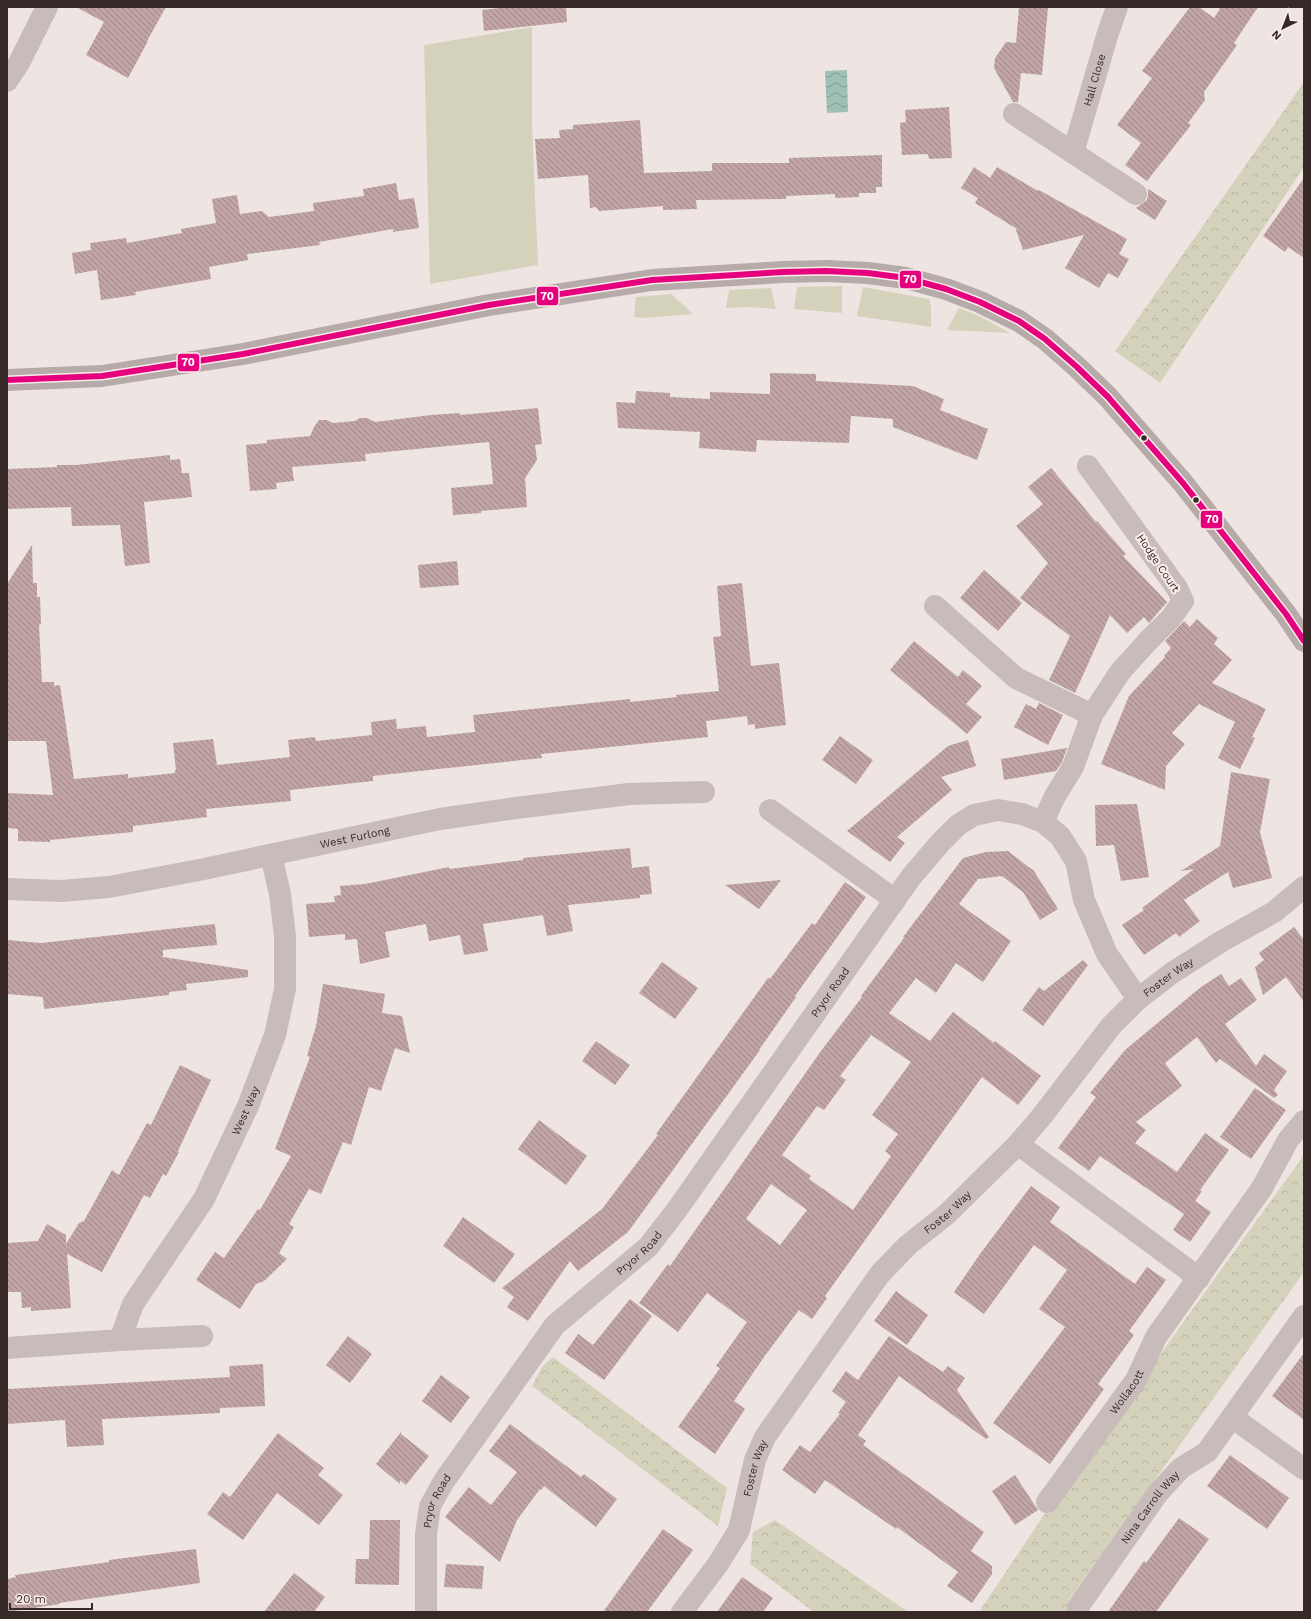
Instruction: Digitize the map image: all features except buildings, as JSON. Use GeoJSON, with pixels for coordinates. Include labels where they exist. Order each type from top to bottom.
{"type":"FeatureCollection","features":[{"type":"Feature","properties":{"kind":"main road"},"geometry":{"type":"LineString","coordinates":[[7,380],[102,376],[243,354],[489,305],[652,280],[783,272],[826,271],[868,273],[906,278],[946,289],[980,302],[1019,321],[1045,339],[1077,367],[1108,398],[1183,484],[1300,631]]}},
{"type":"Feature","properties":{"kind":"street"},"geometry":{"type":"LineString","coordinates":[[7,81],[13,60],[47,7]]}},
{"type":"Feature","properties":{"kind":"street","name":"Hall Close"},"geometry":{"type":"LineString","coordinates":[[1073,153],[1107,36],[1117,7]]}},
{"type":"Feature","properties":{"kind":"street"},"geometry":{"type":"LineString","coordinates":[[1014,114],[1136,194]]}},
{"type":"Feature","properties":{"kind":"street","name":"Hodge Court"},"geometry":{"type":"LineString","coordinates":[[1043,822],[1055,796],[1073,767],[1092,715],[1120,672],[1171,618],[1183,601],[1177,588],[1088,466]]}},
{"type":"Feature","properties":{"kind":"street"},"geometry":{"type":"LineString","coordinates":[[935,606],[1016,678],[1092,715]]}},
{"type":"Feature","properties":{"kind":"street","name":"West Furlong"},"geometry":{"type":"LineString","coordinates":[[7,889],[61,891],[109,887],[271,855],[440,819],[629,794],[704,792]]}},
{"type":"Feature","properties":{"kind":"street"},"geometry":{"type":"LineString","coordinates":[[770,810],[895,900]]}},
{"type":"Feature","properties":{"kind":"street","name":"Pryor Road"},"geometry":{"type":"LineString","coordinates":[[426,1612],[426,1534],[430,1506],[444,1481],[555,1324],[648,1247],[676,1211],[911,877],[941,842],[958,825],[974,815],[998,810],[1022,814],[1043,822],[1060,836],[1076,861],[1084,900],[1107,954],[1138,998]]}},
{"type":"Feature","properties":{"kind":"street","name":"West Way"},"geometry":{"type":"LineString","coordinates":[[120,1340],[133,1304],[204,1199],[248,1106],[275,1035],[285,990],[285,936],[280,894],[271,855]]}},
{"type":"Feature","properties":{"kind":"street","name":"Foster Way"},"geometry":{"type":"LineString","coordinates":[[682,1612],[718,1564],[739,1530],[755,1460],[765,1438],[880,1274],[908,1245],[947,1214],[1018,1144],[1042,1116],[1111,1026],[1138,998],[1172,973],[1222,941],[1274,912],[1303,891]]}},
{"type":"Feature","properties":{"kind":"street","name":"Wollacott"},"geometry":{"type":"LineString","coordinates":[[1047,1502],[1136,1380],[1156,1337],[1262,1188],[1288,1140],[1304,1121]]}},
{"type":"Feature","properties":{"kind":"street"},"geometry":{"type":"LineString","coordinates":[[1018,1144],[1199,1278]]}},
{"type":"Feature","properties":{"kind":"street","name":"Nina Carroll Way"},"geometry":{"type":"LineString","coordinates":[[1078,1607],[1158,1493],[1181,1468],[1207,1452],[1304,1316]]}},
{"type":"Feature","properties":{"kind":"street"},"geometry":{"type":"LineString","coordinates":[[7,1348],[202,1336]]}},
{"type":"Feature","properties":{"kind":"street"},"geometry":{"type":"LineString","coordinates":[[1232,1417],[1304,1469]]}},
{"type":"Feature","properties":{"kind":"green space"},"geometry":{"type":"Polygon","coordinates":[[[532,27],[532,126],[538,265],[430,284],[424,45],[532,27]]]}},
{"type":"Feature","properties":{"kind":"green space"},"geometry":{"type":"Polygon","coordinates":[[[1304,82],[1304,167],[1160,383],[1115,351],[1304,82]]]}},
{"type":"Feature","properties":{"kind":"green space"},"geometry":{"type":"Polygon","coordinates":[[[842,286],[842,313],[794,309],[797,287],[842,286]]]}},
{"type":"Feature","properties":{"kind":"green space"},"geometry":{"type":"Polygon","coordinates":[[[863,287],[929,299],[931,306],[931,327],[857,316],[863,287]]]}},
{"type":"Feature","properties":{"kind":"green space"},"geometry":{"type":"Polygon","coordinates":[[[771,288],[776,309],[748,307],[726,308],[729,290],[771,288]]]}},
{"type":"Feature","properties":{"kind":"green space"},"geometry":{"type":"Polygon","coordinates":[[[671,294],[693,314],[645,318],[634,317],[636,297],[671,294]]]}},
{"type":"Feature","properties":{"kind":"green space"},"geometry":{"type":"Polygon","coordinates":[[[959,308],[979,316],[1010,333],[947,330],[959,308]]]}},
{"type":"Feature","properties":{"kind":"green space"},"geometry":{"type":"Polygon","coordinates":[[[1304,1155],[1304,1272],[1068,1601],[1076,1612],[979,1612],[1042,1518],[1304,1155]]]}},
{"type":"Feature","properties":{"kind":"green space"},"geometry":{"type":"Polygon","coordinates":[[[553,1357],[727,1488],[718,1526],[532,1386],[542,1367],[553,1357]]]}},
{"type":"Feature","properties":{"kind":"green space"},"geometry":{"type":"Polygon","coordinates":[[[775,1520],[908,1612],[814,1612],[750,1564],[753,1532],[775,1520]]]}},
{"type":"Feature","properties":{"kind":"water"},"geometry":{"type":"Polygon","coordinates":[[[847,70],[848,112],[827,113],[825,71],[847,70]]]}},
{"type":"Feature","properties":{"kind":"transit line","name":"70"},"geometry":{"type":"LineString","coordinates":[[7,380],[102,376],[243,354],[489,305],[652,280],[783,272],[826,271],[868,273],[906,278],[946,289],[980,302],[1019,321],[1045,339],[1077,367],[1108,397],[1183,483],[1286,614],[1304,641]]}}]}
